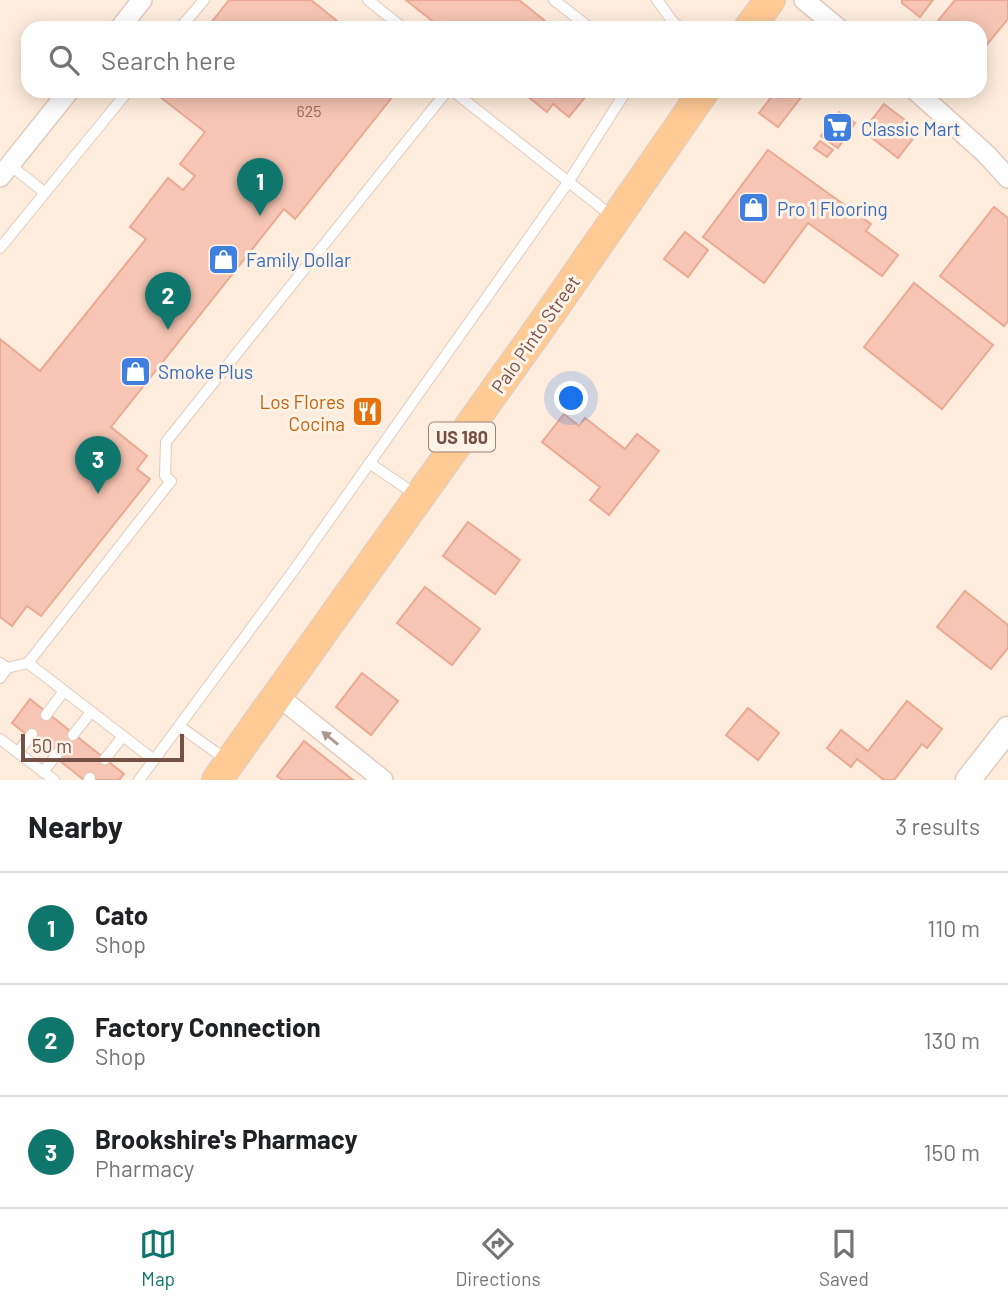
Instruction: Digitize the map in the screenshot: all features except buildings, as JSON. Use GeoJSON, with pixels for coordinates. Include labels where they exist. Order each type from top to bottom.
{"type":"FeatureCollection","features":[{"type":"Feature","properties":{"kind":"main road"},"geometry":{"type":"LineString","coordinates":[[754,21],[770,0]]}},
{"type":"Feature","properties":{"kind":"main road","name":"Palo Pinto Street"},"geometry":{"type":"LineString","coordinates":[[223,771],[615,218],[691,98]]}},
{"type":"Feature","properties":{"kind":"street"},"geometry":{"type":"LineString","coordinates":[[126,21],[142,0]]}},
{"type":"Feature","properties":{"kind":"street"},"geometry":{"type":"LineString","coordinates":[[804,0],[830,21]]}},
{"type":"Feature","properties":{"kind":"street"},"geometry":{"type":"LineString","coordinates":[[5,171],[63,98]]}},
{"type":"Feature","properties":{"kind":"street"},"geometry":{"type":"LineString","coordinates":[[924,98],[986,154],[1008,178]]}},
{"type":"Feature","properties":{"kind":"street"},"geometry":{"type":"LineString","coordinates":[[278,696],[383,780]]}},
{"type":"Feature","properties":{"kind":"street"},"geometry":{"type":"LineString","coordinates":[[968,780],[1006,735]]}},
{"type":"Feature","properties":{"kind":"lane"},"geometry":{"type":"LineString","coordinates":[[186,21],[204,0]]}},
{"type":"Feature","properties":{"kind":"lane"},"geometry":{"type":"LineString","coordinates":[[368,0],[394,21]]}},
{"type":"Feature","properties":{"kind":"lane"},"geometry":{"type":"LineString","coordinates":[[554,0],[581,21]]}},
{"type":"Feature","properties":{"kind":"lane"},"geometry":{"type":"LineString","coordinates":[[657,0],[671,21]]}},
{"type":"Feature","properties":{"kind":"lane"},"geometry":{"type":"LineString","coordinates":[[0,248],[122,98]]}},
{"type":"Feature","properties":{"kind":"lane"},"geometry":{"type":"LineString","coordinates":[[28,663],[171,481],[165,475],[166,442],[441,98]]}},
{"type":"Feature","properties":{"kind":"lane"},"geometry":{"type":"LineString","coordinates":[[462,98],[615,218]]}},
{"type":"Feature","properties":{"kind":"lane"},"geometry":{"type":"LineString","coordinates":[[139,780],[569,181],[622,98]]}},
{"type":"Feature","properties":{"kind":"lane"},"geometry":{"type":"LineString","coordinates":[[5,171],[44,192]]}},
{"type":"Feature","properties":{"kind":"lane"},"geometry":{"type":"LineString","coordinates":[[369,463],[419,497]]}},
{"type":"Feature","properties":{"kind":"lane"},"geometry":{"type":"LineString","coordinates":[[0,678],[4,665],[28,663],[154,760]]}},
{"type":"Feature","properties":{"kind":"lane"},"geometry":{"type":"LineString","coordinates":[[46,715],[64,691]]}},
{"type":"Feature","properties":{"kind":"lane"},"geometry":{"type":"LineString","coordinates":[[73,734],[91,712]]}},
{"type":"Feature","properties":{"kind":"lane"},"geometry":{"type":"LineString","coordinates":[[179,726],[223,771]]}},
{"type":"Feature","properties":{"kind":"lane"},"geometry":{"type":"LineString","coordinates":[[18,752],[32,734]]}},
{"type":"Feature","properties":{"kind":"lane"},"geometry":{"type":"LineString","coordinates":[[105,760],[123,736]]}},
{"type":"Feature","properties":{"kind":"lane"},"geometry":{"type":"LineString","coordinates":[[0,739],[54,780]]}},
{"type":"Feature","properties":{"kind":"lane"},"geometry":{"type":"LineString","coordinates":[[43,772],[58,753]]}},
{"type":"Feature","properties":{"kind":"place","name":"Classic Mart"},"geometry":{"type":"Point","coordinates":[838,128]}},
{"type":"Feature","properties":{"kind":"place","name":"Pro 1 Flooring"},"geometry":{"type":"Point","coordinates":[754,208]}},
{"type":"Feature","properties":{"kind":"place","name":"Cato"},"geometry":{"type":"Point","coordinates":[260,216]}},
{"type":"Feature","properties":{"kind":"place","name":"Family Dollar"},"geometry":{"type":"Point","coordinates":[223,259]}},
{"type":"Feature","properties":{"kind":"place","name":"Factory Connection"},"geometry":{"type":"Point","coordinates":[168,330]}},
{"type":"Feature","properties":{"kind":"place","name":"Smoke Plus"},"geometry":{"type":"Point","coordinates":[135,371]}},
{"type":"Feature","properties":{"kind":"place","name":"Los Flores Cocina"},"geometry":{"type":"Point","coordinates":[368,412]}},
{"type":"Feature","properties":{"kind":"place","name":"Brookshire's Pharmacy"},"geometry":{"type":"Point","coordinates":[98,494]}}]}
